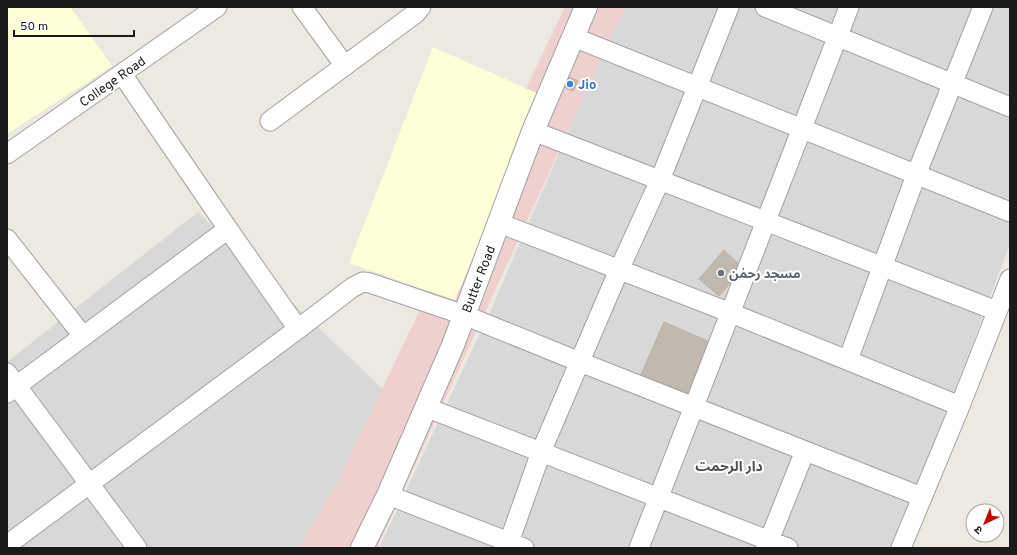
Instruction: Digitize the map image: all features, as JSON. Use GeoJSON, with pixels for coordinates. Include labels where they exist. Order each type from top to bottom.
{"type":"FeatureCollection","features":[{"type":"Feature","properties":{"kind":"street","name":"College Road"},"geometry":{"type":"LineString","coordinates":[[7,154],[217,7]]}},
{"type":"Feature","properties":{"kind":"street"},"geometry":{"type":"LineString","coordinates":[[302,7],[345,66]]}},
{"type":"Feature","properties":{"kind":"street"},"geometry":{"type":"LineString","coordinates":[[270,121],[416,14],[421,7]]}},
{"type":"Feature","properties":{"kind":"street","name":"Butter Road"},"geometry":{"type":"LineString","coordinates":[[362,548],[388,495],[464,315],[533,131],[586,7]]}},
{"type":"Feature","properties":{"kind":"street"},"geometry":{"type":"LineString","coordinates":[[388,495],[513,546],[541,452],[619,270],[660,180],[729,7]]}},
{"type":"Feature","properties":{"kind":"street"},"geometry":{"type":"LineString","coordinates":[[764,7],[1010,107]]}},
{"type":"Feature","properties":{"kind":"street"},"geometry":{"type":"LineString","coordinates":[[639,548],[849,7]]}},
{"type":"Feature","properties":{"kind":"street"},"geometry":{"type":"LineString","coordinates":[[848,360],[916,175],[983,7]]}},
{"type":"Feature","properties":{"kind":"street"},"geometry":{"type":"LineString","coordinates":[[573,37],[1010,212]]}},
{"type":"Feature","properties":{"kind":"street"},"geometry":{"type":"LineString","coordinates":[[122,74],[298,329]]}},
{"type":"Feature","properties":{"kind":"street"},"geometry":{"type":"LineString","coordinates":[[533,131],[997,311]]}},
{"type":"Feature","properties":{"kind":"street"},"geometry":{"type":"LineString","coordinates":[[499,223],[731,313],[960,406]]}},
{"type":"Feature","properties":{"kind":"street"},"geometry":{"type":"LineString","coordinates":[[137,548],[10,384],[83,336],[228,229]]}},
{"type":"Feature","properties":{"kind":"street"},"geometry":{"type":"LineString","coordinates":[[7,239],[83,336]]}},
{"type":"Feature","properties":{"kind":"street"},"geometry":{"type":"LineString","coordinates":[[901,548],[960,406],[1010,279]]}},
{"type":"Feature","properties":{"kind":"street"},"geometry":{"type":"LineString","coordinates":[[9,545],[88,484],[298,329],[352,287],[363,282],[370,283],[464,315],[922,497]]}},
{"type":"Feature","properties":{"kind":"street"},"geometry":{"type":"LineString","coordinates":[[425,407],[659,497],[768,544],[788,548]]}},
{"type":"Feature","properties":{"kind":"street"},"geometry":{"type":"LineString","coordinates":[[768,544],[805,451]]}},
{"type":"Feature","properties":{"kind":"shaded area"},"geometry":{"type":"Polygon","coordinates":[[[7,7],[70,7],[112,66],[7,134],[7,7]]]}},
{"type":"Feature","properties":{"kind":"shaded area"},"geometry":{"type":"Polygon","coordinates":[[[565,7],[625,7],[377,548],[298,548],[337,483],[565,7]]]}},
{"type":"Feature","properties":{"kind":"shaded area"},"geometry":{"type":"Polygon","coordinates":[[[625,7],[1010,7],[1010,244],[896,548],[379,548],[490,312],[581,102],[625,7]]]}},
{"type":"Feature","properties":{"kind":"shaded area"},"geometry":{"type":"Polygon","coordinates":[[[433,47],[541,95],[455,300],[349,263],[433,47]]]}},
{"type":"Feature","properties":{"kind":"shaded area"},"geometry":{"type":"Polygon","coordinates":[[[198,212],[396,402],[322,548],[7,548],[7,362],[198,212]]]}},
{"type":"Feature","properties":{"kind":"building","name":"Jio"},"geometry":{"type":"Polygon","coordinates":[[[567,76],[578,81],[573,91],[562,86],[567,76]]]}},
{"type":"Feature","properties":{"kind":"building","name":"مسجد رحمٰن"},"geometry":{"type":"Polygon","coordinates":[[[724,250],[743,268],[719,296],[699,279],[724,250]]]}},
{"type":"Feature","properties":{"kind":"building"},"geometry":{"type":"Polygon","coordinates":[[[664,322],[710,342],[688,398],[639,379],[664,322]]]}},
{"type":"Feature","properties":{"kind":"place","name":"Jio"},"geometry":{"type":"Point","coordinates":[570,84]}},
{"type":"Feature","properties":{"kind":"place","name":"مسجد رحمٰن"},"geometry":{"type":"Point","coordinates":[721,273]}},
{"type":"Feature","properties":{"kind":"district","name":"دار الرحمت"},"geometry":{"type":"Point","coordinates":[729,466]}}]}
